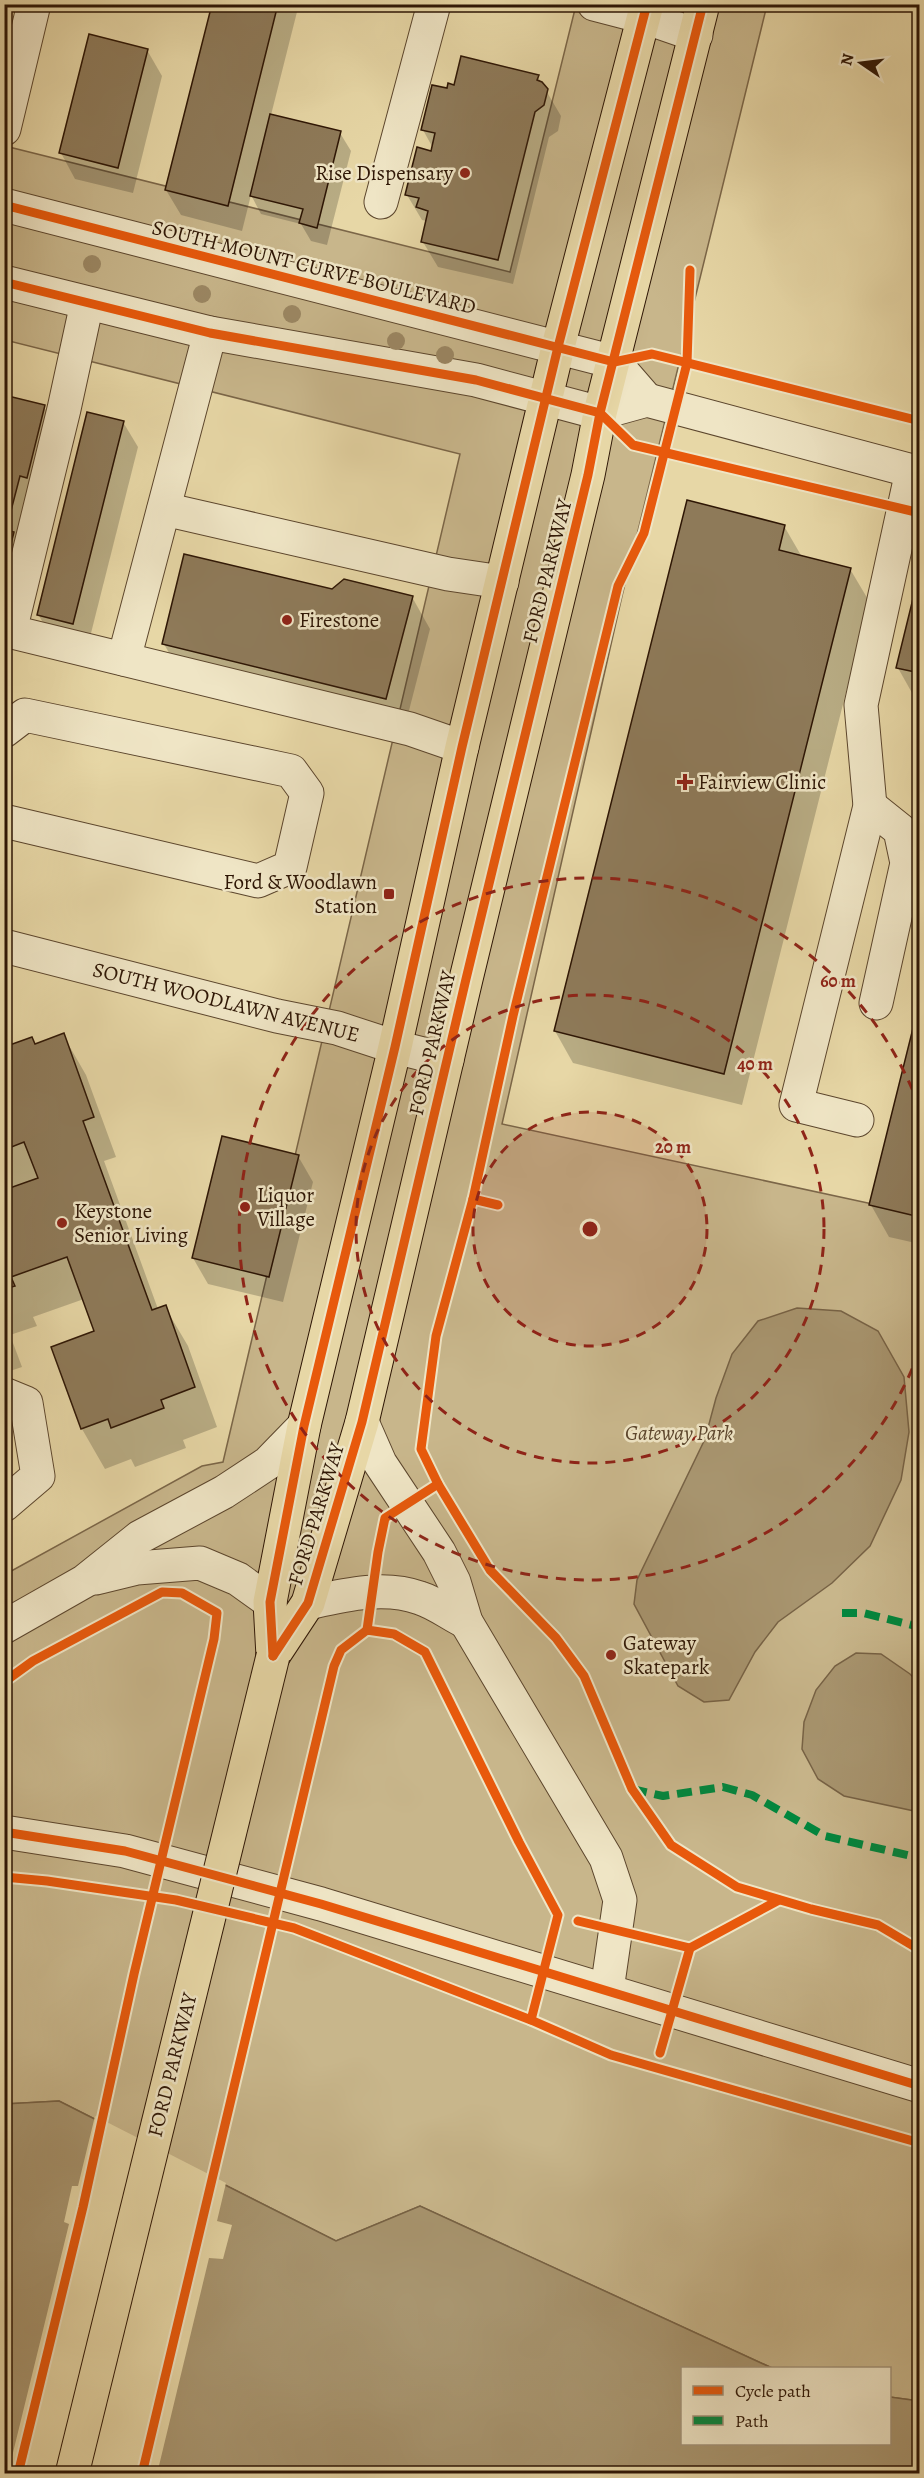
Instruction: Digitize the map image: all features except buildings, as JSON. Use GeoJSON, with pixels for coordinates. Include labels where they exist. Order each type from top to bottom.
{"type":"FeatureCollection","features":[{"type":"Feature","properties":{"kind":"main road","name":"FORD PARKWAY"},"geometry":{"type":"LineString","coordinates":[[72,2474],[273,1656],[270,1602],[304,1425],[395,1047],[462,747],[558,347],[646,11]]}},
{"type":"Feature","properties":{"kind":"main road","name":"FORD PARKWAY"},"geometry":{"type":"LineString","coordinates":[[273,1656],[308,1603],[362,1422],[588,475],[600,413],[700,20]]}},
{"type":"Feature","properties":{"kind":"street"},"geometry":{"type":"LineString","coordinates":[[4,129],[34,4]]}},
{"type":"Feature","properties":{"kind":"street"},"geometry":{"type":"LineString","coordinates":[[381,202],[434,4]]}},
{"type":"Feature","properties":{"kind":"street"},"geometry":{"type":"LineString","coordinates":[[594,4],[700,20]]}},
{"type":"Feature","properties":{"kind":"street","name":"SOUTH MOUNT CURVE BOULEVARD"},"geometry":{"type":"LineString","coordinates":[[4,205],[614,362]]}},
{"type":"Feature","properties":{"kind":"street"},"geometry":{"type":"LineString","coordinates":[[4,282],[210,333],[476,380],[600,413],[647,400],[916,472],[861,705],[870,806],[796,1105],[856,1120]]}},
{"type":"Feature","properties":{"kind":"street"},"geometry":{"type":"LineString","coordinates":[[87,303],[64,409],[7,631],[410,729],[462,747]]}},
{"type":"Feature","properties":{"kind":"street"},"geometry":{"type":"LineString","coordinates":[[124,659],[210,333]]}},
{"type":"Feature","properties":{"kind":"street"},"geometry":{"type":"LineString","coordinates":[[614,362],[647,400]]}},
{"type":"Feature","properties":{"kind":"street"},"geometry":{"type":"LineString","coordinates":[[164,509],[448,574],[502,582]]}},
{"type":"Feature","properties":{"kind":"street"},"geometry":{"type":"LineString","coordinates":[[4,731],[25,715],[291,771],[307,792],[290,867],[258,881],[4,821]]}},
{"type":"Feature","properties":{"kind":"street"},"geometry":{"type":"LineString","coordinates":[[870,806],[910,826],[907,863],[876,1003]]}},
{"type":"Feature","properties":{"kind":"street","name":"SOUTH WOODLAWN AVENUE"},"geometry":{"type":"LineString","coordinates":[[4,946],[277,1016],[337,1028],[395,1047],[447,1060]]}},
{"type":"Feature","properties":{"kind":"street"},"geometry":{"type":"LineString","coordinates":[[4,1394],[26,1403],[38,1476],[4,1505]]}},
{"type":"Feature","properties":{"kind":"street"},"geometry":{"type":"LineString","coordinates":[[362,1422],[380,1463],[439,1552],[454,1582],[466,1623],[606,1858],[620,1900],[607,1990]]}},
{"type":"Feature","properties":{"kind":"street"},"geometry":{"type":"LineString","coordinates":[[4,1627],[85,1581],[140,1537],[224,1492],[268,1462],[304,1425]]}},
{"type":"Feature","properties":{"kind":"street"},"geometry":{"type":"LineString","coordinates":[[85,1581],[137,1568],[200,1563],[238,1579],[270,1602]]}},
{"type":"Feature","properties":{"kind":"street"},"geometry":{"type":"LineString","coordinates":[[308,1603],[348,1594],[392,1593],[420,1598],[466,1623]]}},
{"type":"Feature","properties":{"kind":"street"},"geometry":{"type":"LineString","coordinates":[[4,1832],[125,1851],[321,1904],[920,2086]]}},
{"type":"Feature","properties":{"kind":"green space","name":"Gateway Park"},"geometry":{"type":"Polygon","coordinates":[[[576,5],[767,5],[622,596],[502,1124],[919,1214],[919,2401],[891,2397],[891,2367],[770,2367],[420,2206],[336,2241],[59,2101],[5,2104],[4,1575],[202,1466],[223,1462],[460,454],[5,340],[5,146],[510,272],[576,5]]]}},
{"type":"Feature","properties":{"kind":"shaded area"},"geometry":{"type":"Polygon","coordinates":[[[797,1308],[841,1311],[878,1331],[904,1377],[909,1432],[901,1480],[870,1546],[832,1583],[778,1622],[755,1652],[729,1700],[704,1702],[678,1686],[634,1604],[637,1580],[705,1439],[716,1398],[732,1354],[758,1321],[797,1308]]]}},
{"type":"Feature","properties":{"kind":"shaded area"},"geometry":{"type":"Polygon","coordinates":[[[856,1653],[881,1654],[919,1683],[919,1812],[844,1796],[818,1779],[802,1749],[804,1722],[816,1690],[835,1666],[856,1653]]]}},
{"type":"Feature","properties":{"kind":"shaded area"},"geometry":{"type":"Polygon","coordinates":[[[59,2101],[336,2241],[420,2206],[770,2367],[681,2367],[681,2445],[891,2445],[891,2397],[919,2401],[919,2473],[5,2473],[4,2104],[59,2101]]]}},
{"type":"Feature","properties":{"kind":"pier"},"geometry":{"type":"Polygon","coordinates":[[[95,2116],[226,2183],[217,2221],[232,2225],[223,2259],[209,2258],[157,2474],[8,2473],[69,2224],[64,2222],[72,2186],[78,2186],[95,2116]]]}},
{"type":"Feature","properties":{"kind":"marked path"},"geometry":{"type":"LineString","coordinates":[[842,1613],[863,1613],[920,1627]]}},
{"type":"Feature","properties":{"kind":"marked path"},"geometry":{"type":"LineString","coordinates":[[632,1789],[663,1796],[723,1787],[752,1795],[825,1836],[920,1858]]}},
{"type":"Feature","properties":{"kind":"cycle path"},"geometry":{"type":"LineString","coordinates":[[273,1656],[270,1602],[304,1426],[558,347],[647,4]]}},
{"type":"Feature","properties":{"kind":"cycle path"},"geometry":{"type":"LineString","coordinates":[[273,1656],[308,1603],[362,1422],[588,475],[600,413],[703,4]]}},
{"type":"Feature","properties":{"kind":"cycle path"},"geometry":{"type":"LineString","coordinates":[[4,205],[614,362],[652,354],[920,421]]}},
{"type":"Feature","properties":{"kind":"cycle path"},"geometry":{"type":"LineString","coordinates":[[473,1199],[513,1016],[618,586],[644,533],[687,363],[690,270]]}},
{"type":"Feature","properties":{"kind":"cycle path"},"geometry":{"type":"LineString","coordinates":[[4,282],[210,333],[476,380],[600,413],[633,445],[920,513]]}},
{"type":"Feature","properties":{"kind":"cycle path"},"geometry":{"type":"LineString","coordinates":[[498,1205],[473,1199],[436,1336],[421,1449],[438,1484],[490,1570],[556,1638],[584,1676],[632,1789],[671,1845],[737,1887],[811,1909],[878,1925],[920,1950]]}},
{"type":"Feature","properties":{"kind":"cycle path"},"geometry":{"type":"LineString","coordinates":[[367,1630],[385,1518],[438,1484]]}},
{"type":"Feature","properties":{"kind":"cycle path"},"geometry":{"type":"LineString","coordinates":[[4,1682],[33,1661],[162,1592],[182,1593],[217,1613],[214,1639],[134,1974],[83,2207],[18,2474]]}},
{"type":"Feature","properties":{"kind":"cycle path"},"geometry":{"type":"LineString","coordinates":[[142,2474],[334,1666],[341,1650],[367,1630],[394,1634],[425,1652],[519,1842],[558,1915],[531,2020]]}},
{"type":"Feature","properties":{"kind":"cycle path"},"geometry":{"type":"LineString","coordinates":[[4,1832],[125,1851],[321,1904],[920,2086]]}},
{"type":"Feature","properties":{"kind":"cycle path"},"geometry":{"type":"LineString","coordinates":[[4,1877],[176,1900],[294,1928],[531,2020],[611,2055],[920,2143]]}},
{"type":"Feature","properties":{"kind":"cycle path"},"geometry":{"type":"LineString","coordinates":[[690,1948],[779,1900]]}},
{"type":"Feature","properties":{"kind":"cycle path"},"geometry":{"type":"LineString","coordinates":[[578,1921],[690,1948],[660,2053]]}},
{"type":"Feature","properties":{"kind":"place","name":"Rise Dispensary"},"geometry":{"type":"Point","coordinates":[465,173]}},
{"type":"Feature","properties":{"kind":"place","name":"Firestone"},"geometry":{"type":"Point","coordinates":[287,620]}},
{"type":"Feature","properties":{"kind":"place","name":"Fairview Clinic"},"geometry":{"type":"Point","coordinates":[685,782]}},
{"type":"Feature","properties":{"kind":"place","name":"Ford & Woodlawn Station"},"geometry":{"type":"Point","coordinates":[389,894]}},
{"type":"Feature","properties":{"kind":"place","name":"Liquor Village"},"geometry":{"type":"Point","coordinates":[245,1207]}},
{"type":"Feature","properties":{"kind":"place","name":"Keystone Senior Living"},"geometry":{"type":"Point","coordinates":[62,1223]}},
{"type":"Feature","properties":{"kind":"place","name":"Gateway Skatepark"},"geometry":{"type":"Point","coordinates":[611,1655]}}]}
